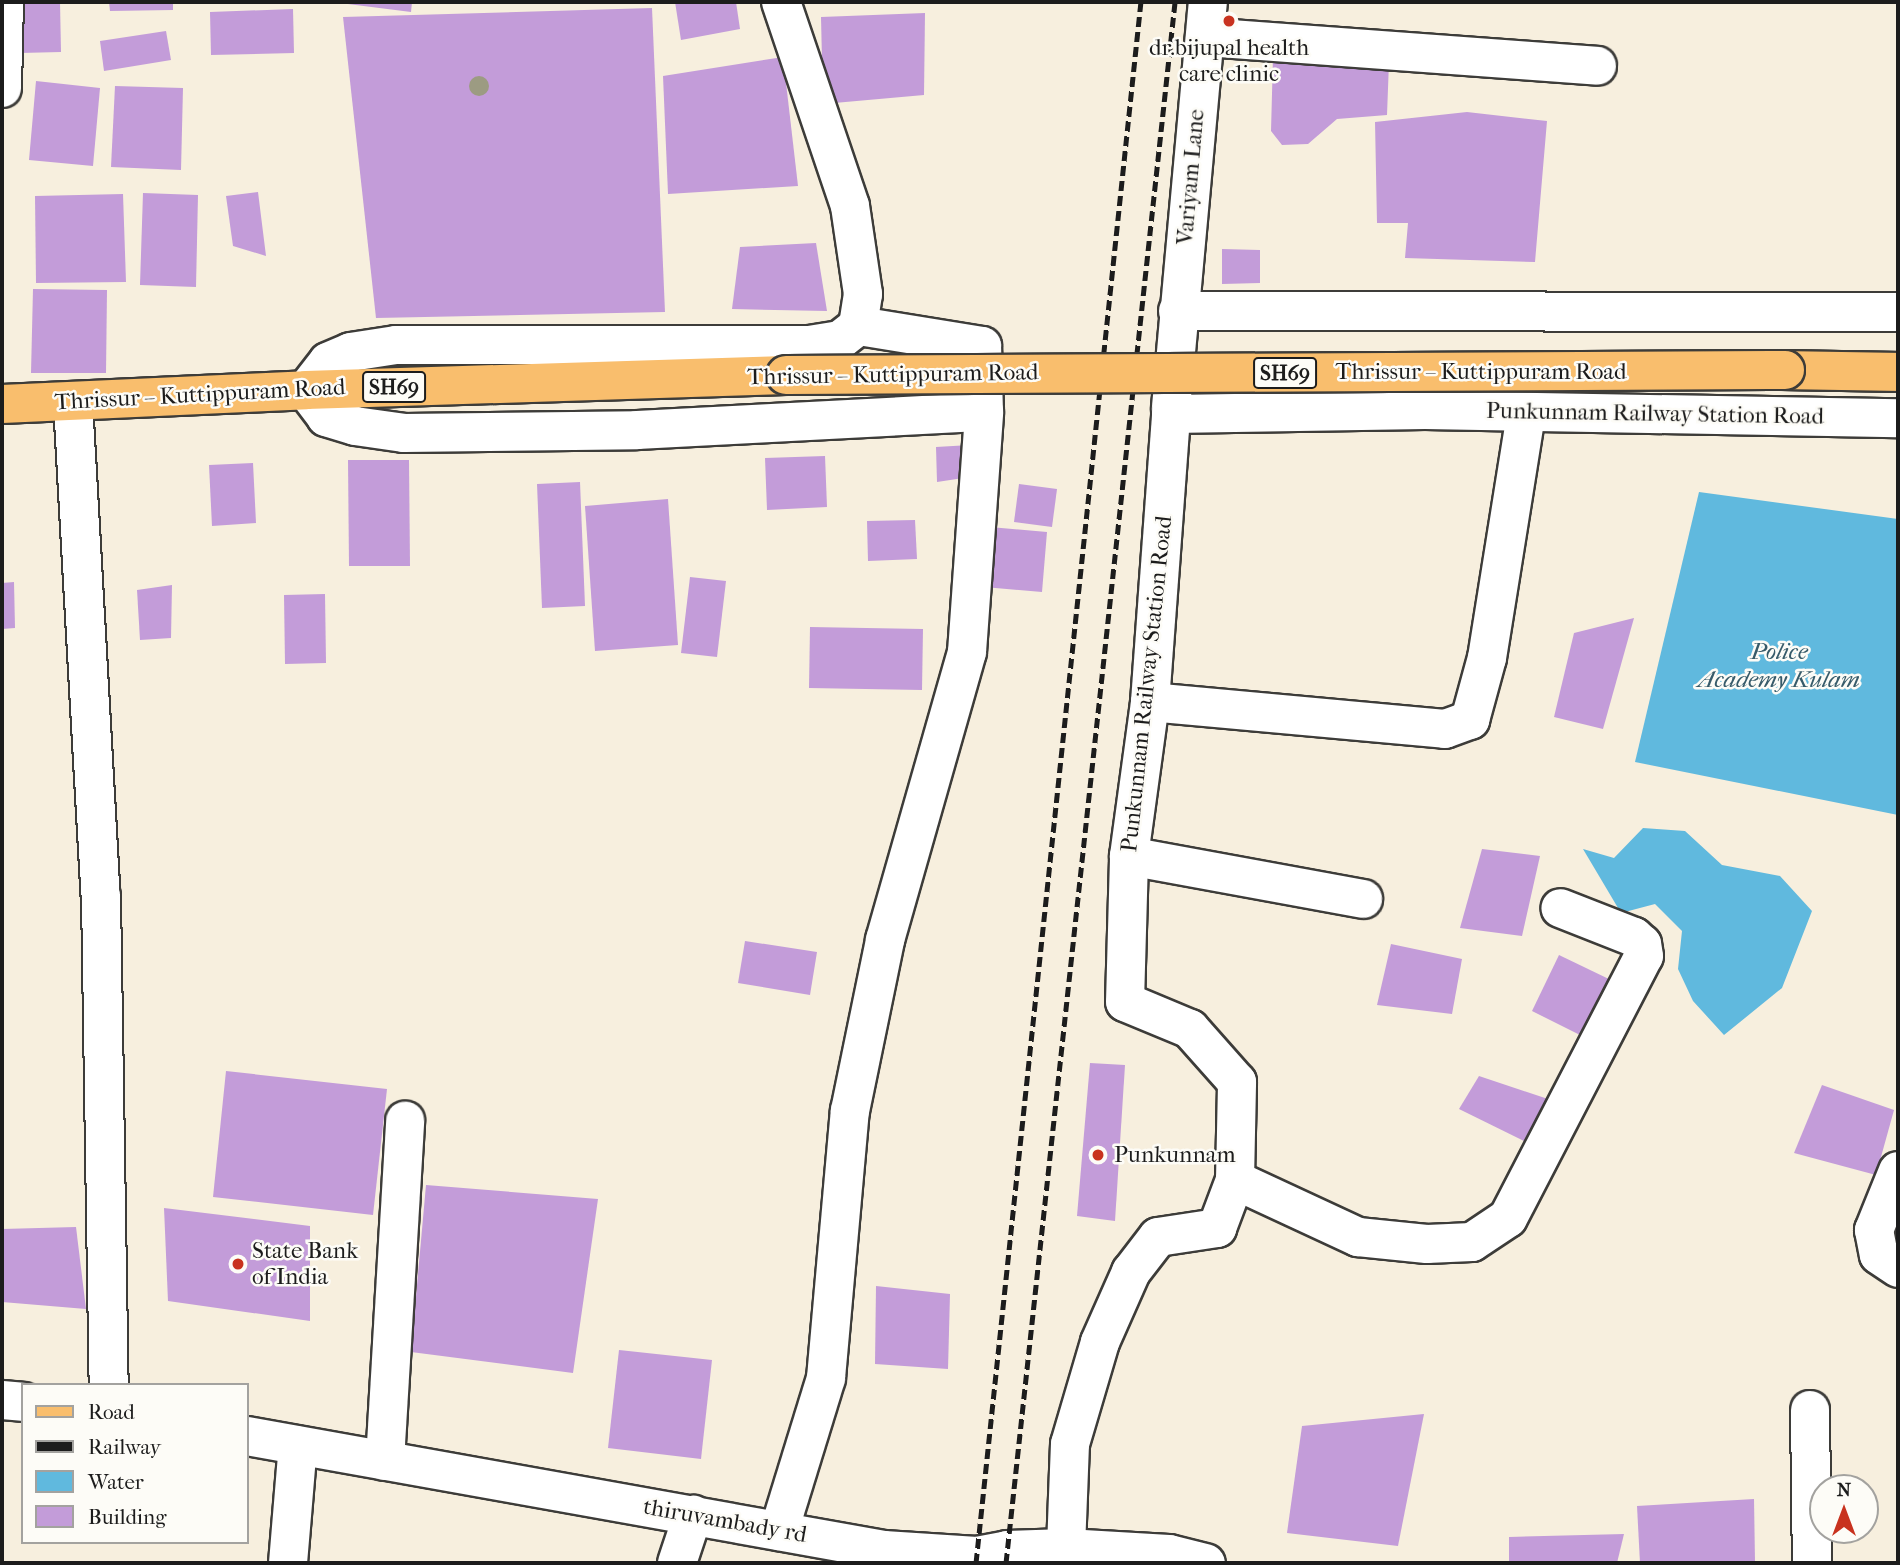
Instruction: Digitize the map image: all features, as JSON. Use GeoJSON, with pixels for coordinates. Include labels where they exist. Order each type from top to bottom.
{"type":"FeatureCollection","features":[{"type":"Feature","properties":{"kind":"main road","name":"Thrissur – Kuttippuram Road"},"geometry":{"type":"LineString","coordinates":[[2,404],[306,390],[786,375],[1785,370],[1898,372]]}},
{"type":"Feature","properties":{"kind":"street"},"geometry":{"type":"LineString","coordinates":[[2,88],[4,2]]}},
{"type":"Feature","properties":{"kind":"street"},"geometry":{"type":"LineString","coordinates":[[781,2],[850,206],[863,293],[858,326],[840,340],[807,345],[397,345],[351,352],[328,362],[306,390],[326,417],[355,426],[404,433],[636,430],[984,412]]}},
{"type":"Feature","properties":{"kind":"street"},"geometry":{"type":"LineString","coordinates":[[1206,19],[1597,66]]}},
{"type":"Feature","properties":{"kind":"street","name":"Variyam Lane"},"geometry":{"type":"LineString","coordinates":[[1171,414],[1178,311],[1206,19]]}},
{"type":"Feature","properties":{"kind":"street"},"geometry":{"type":"LineString","coordinates":[[1178,311],[1898,312]]}},
{"type":"Feature","properties":{"kind":"street"},"geometry":{"type":"LineString","coordinates":[[779,1531],[826,1378],[850,1111],[885,940],[967,652],[984,412],[982,346],[858,326]]}},
{"type":"Feature","properties":{"kind":"street"},"geometry":{"type":"LineString","coordinates":[[73,402],[102,896],[108,1383]]}},
{"type":"Feature","properties":{"kind":"street","name":"Punkunnam Railway Station Road"},"geometry":{"type":"LineString","coordinates":[[1066,1548],[1070,1444],[1100,1342],[1131,1272],[1158,1237],[1217,1228],[1235,1181],[1237,1082],[1190,1029],[1125,1002],[1129,856],[1150,702],[1171,414],[1425,410],[1526,414],[1898,418]]}},
{"type":"Feature","properties":{"kind":"street"},"geometry":{"type":"LineString","coordinates":[[1150,702],[1446,729],[1470,720],[1487,658],[1526,414]]}},
{"type":"Feature","properties":{"kind":"street"},"geometry":{"type":"LineString","coordinates":[[1129,856],[1363,899]]}},
{"type":"Feature","properties":{"kind":"street"},"geometry":{"type":"LineString","coordinates":[[1235,1181],[1358,1237],[1427,1244],[1472,1242],[1508,1218],[1644,956],[1642,944],[1634,937],[1560,908]]}},
{"type":"Feature","properties":{"kind":"street"},"geometry":{"type":"LineString","coordinates":[[385,1461],[405,1121]]}},
{"type":"Feature","properties":{"kind":"street"},"geometry":{"type":"LineString","coordinates":[[1898,1171],[1874,1230],[1879,1255],[1898,1268]]}},
{"type":"Feature","properties":{"kind":"street"},"geometry":{"type":"LineString","coordinates":[[2,1399],[21,1402]]}},
{"type":"Feature","properties":{"kind":"street"},"geometry":{"type":"LineString","coordinates":[[1811,1410],[1812,1563]]}},
{"type":"Feature","properties":{"kind":"street","name":"thiruvambady rd"},"geometry":{"type":"LineString","coordinates":[[248,1436],[884,1550],[977,1556],[1007,1550],[1066,1548],[1168,1555],[1206,1563]]}},
{"type":"Feature","properties":{"kind":"street"},"geometry":{"type":"LineString","coordinates":[[288,1563],[298,1444]]}},
{"type":"Feature","properties":{"kind":"street"},"geometry":{"type":"LineString","coordinates":[[677,1563],[693,1515]]}},
{"type":"Feature","properties":{"kind":"water","name":"Police Academy Kulam"},"geometry":{"type":"Polygon","coordinates":[[[1699,492],[1898,519],[1898,815],[1635,762],[1699,492]]]}},
{"type":"Feature","properties":{"kind":"water"},"geometry":{"type":"Polygon","coordinates":[[[1643,828],[1685,831],[1722,865],[1780,876],[1812,911],[1782,988],[1724,1035],[1693,1001],[1678,969],[1682,931],[1655,904],[1621,913],[1583,849],[1614,858],[1643,828]]]}},
{"type":"Feature","properties":{"kind":"building"},"geometry":{"type":"Polygon","coordinates":[[[19,2],[60,2],[61,52],[20,53],[19,2]]]}},
{"type":"Feature","properties":{"kind":"building"},"geometry":{"type":"Polygon","coordinates":[[[109,2],[173,2],[173,10],[110,11],[109,2]]]}},
{"type":"Feature","properties":{"kind":"building"},"geometry":{"type":"Polygon","coordinates":[[[332,2],[412,2],[411,12],[332,2]]]}},
{"type":"Feature","properties":{"kind":"building"},"geometry":{"type":"Polygon","coordinates":[[[675,2],[736,2],[740,29],[681,40],[675,2]]]}},
{"type":"Feature","properties":{"kind":"building"},"geometry":{"type":"Polygon","coordinates":[[[652,8],[665,312],[376,318],[343,17],[652,8]]]}},
{"type":"Feature","properties":{"kind":"building"},"geometry":{"type":"Polygon","coordinates":[[[293,9],[294,53],[211,55],[210,12],[293,9]]]}},
{"type":"Feature","properties":{"kind":"building"},"geometry":{"type":"Polygon","coordinates":[[[925,13],[924,95],[823,104],[821,17],[925,13]]]}},
{"type":"Feature","properties":{"kind":"building"},"geometry":{"type":"Polygon","coordinates":[[[166,31],[171,60],[104,71],[100,41],[166,31]]]}},
{"type":"Feature","properties":{"kind":"building"},"geometry":{"type":"Polygon","coordinates":[[[1273,56],[1389,62],[1387,115],[1337,119],[1308,144],[1282,145],[1271,131],[1273,56]]]}},
{"type":"Feature","properties":{"kind":"building"},"geometry":{"type":"Polygon","coordinates":[[[783,57],[798,186],[668,194],[663,76],[783,57]]]}},
{"type":"Feature","properties":{"kind":"building"},"geometry":{"type":"Polygon","coordinates":[[[36,81],[100,88],[93,166],[29,160],[36,81]]]}},
{"type":"Feature","properties":{"kind":"building"},"geometry":{"type":"Polygon","coordinates":[[[115,86],[183,88],[181,170],[111,167],[115,86]]]}},
{"type":"Feature","properties":{"kind":"building"},"geometry":{"type":"Polygon","coordinates":[[[1467,112],[1547,121],[1535,262],[1405,258],[1408,223],[1377,223],[1375,122],[1467,112]]]}},
{"type":"Feature","properties":{"kind":"building"},"geometry":{"type":"Polygon","coordinates":[[[258,192],[266,256],[233,246],[226,196],[258,192]]]}},
{"type":"Feature","properties":{"kind":"building"},"geometry":{"type":"Polygon","coordinates":[[[143,193],[198,195],[196,287],[140,285],[143,193]]]}},
{"type":"Feature","properties":{"kind":"building"},"geometry":{"type":"Polygon","coordinates":[[[123,194],[126,282],[36,283],[35,196],[123,194]]]}},
{"type":"Feature","properties":{"kind":"building"},"geometry":{"type":"Polygon","coordinates":[[[816,243],[827,311],[732,309],[740,247],[816,243]]]}},
{"type":"Feature","properties":{"kind":"building"},"geometry":{"type":"Polygon","coordinates":[[[1222,249],[1260,250],[1260,283],[1222,284],[1222,249]]]}},
{"type":"Feature","properties":{"kind":"building"},"geometry":{"type":"Polygon","coordinates":[[[33,289],[107,290],[106,373],[31,373],[33,289]]]}},
{"type":"Feature","properties":{"kind":"building"},"geometry":{"type":"Polygon","coordinates":[[[970,445],[970,477],[937,482],[936,447],[970,445]]]}},
{"type":"Feature","properties":{"kind":"building"},"geometry":{"type":"Polygon","coordinates":[[[825,456],[827,507],[767,510],[765,458],[825,456]]]}},
{"type":"Feature","properties":{"kind":"building"},"geometry":{"type":"Polygon","coordinates":[[[348,460],[409,460],[410,566],[349,566],[348,460]]]}},
{"type":"Feature","properties":{"kind":"building"},"geometry":{"type":"Polygon","coordinates":[[[253,463],[256,523],[212,526],[209,465],[253,463]]]}},
{"type":"Feature","properties":{"kind":"building"},"geometry":{"type":"Polygon","coordinates":[[[580,482],[585,606],[542,608],[537,484],[580,482]]]}},
{"type":"Feature","properties":{"kind":"building"},"geometry":{"type":"Polygon","coordinates":[[[1019,484],[1057,489],[1052,527],[1014,522],[1019,484]]]}},
{"type":"Feature","properties":{"kind":"building"},"geometry":{"type":"Polygon","coordinates":[[[668,499],[678,645],[595,651],[585,506],[668,499]]]}},
{"type":"Feature","properties":{"kind":"building"},"geometry":{"type":"Polygon","coordinates":[[[915,520],[917,559],[868,561],[867,521],[915,520]]]}},
{"type":"Feature","properties":{"kind":"building"},"geometry":{"type":"Polygon","coordinates":[[[990,527],[1047,532],[1042,592],[984,587],[990,527]]]}},
{"type":"Feature","properties":{"kind":"building"},"geometry":{"type":"Polygon","coordinates":[[[690,577],[726,581],[717,657],[681,653],[690,577]]]}},
{"type":"Feature","properties":{"kind":"building"},"geometry":{"type":"Polygon","coordinates":[[[14,582],[15,628],[2,629],[2,583],[14,582]]]}},
{"type":"Feature","properties":{"kind":"building"},"geometry":{"type":"Polygon","coordinates":[[[172,585],[171,638],[140,640],[137,590],[172,585]]]}},
{"type":"Feature","properties":{"kind":"building"},"geometry":{"type":"Polygon","coordinates":[[[325,594],[326,663],[285,664],[284,595],[325,594]]]}},
{"type":"Feature","properties":{"kind":"building"},"geometry":{"type":"Polygon","coordinates":[[[1634,618],[1603,729],[1554,717],[1574,633],[1634,618]]]}},
{"type":"Feature","properties":{"kind":"building"},"geometry":{"type":"Polygon","coordinates":[[[810,627],[923,629],[922,690],[809,688],[810,627]]]}},
{"type":"Feature","properties":{"kind":"building"},"geometry":{"type":"Polygon","coordinates":[[[1482,849],[1540,856],[1522,936],[1460,928],[1482,849]]]}},
{"type":"Feature","properties":{"kind":"building"},"geometry":{"type":"Polygon","coordinates":[[[745,941],[817,952],[810,995],[738,983],[745,941]]]}},
{"type":"Feature","properties":{"kind":"building"},"geometry":{"type":"Polygon","coordinates":[[[1391,944],[1462,959],[1452,1014],[1377,1005],[1391,944]]]}},
{"type":"Feature","properties":{"kind":"building"},"geometry":{"type":"Polygon","coordinates":[[[1559,955],[1613,981],[1584,1037],[1532,1011],[1559,955]]]}},
{"type":"Feature","properties":{"kind":"building"},"geometry":{"type":"Polygon","coordinates":[[[1090,1063],[1125,1065],[1115,1221],[1077,1216],[1090,1063]]]}},
{"type":"Feature","properties":{"kind":"building"},"geometry":{"type":"Polygon","coordinates":[[[226,1071],[387,1089],[373,1215],[213,1197],[226,1071]]]}},
{"type":"Feature","properties":{"kind":"building"},"geometry":{"type":"Polygon","coordinates":[[[1479,1076],[1554,1101],[1534,1146],[1459,1109],[1479,1076]]]}},
{"type":"Feature","properties":{"kind":"building"},"geometry":{"type":"Polygon","coordinates":[[[1822,1085],[1894,1110],[1876,1175],[1794,1153],[1822,1085]]]}},
{"type":"Feature","properties":{"kind":"building"},"geometry":{"type":"Polygon","coordinates":[[[426,1185],[598,1199],[573,1373],[411,1352],[426,1185]]]}},
{"type":"Feature","properties":{"kind":"building","name":"State Bank of India"},"geometry":{"type":"Polygon","coordinates":[[[164,1208],[310,1226],[310,1321],[168,1301],[164,1208]]]}},
{"type":"Feature","properties":{"kind":"building"},"geometry":{"type":"Polygon","coordinates":[[[76,1227],[86,1309],[2,1302],[2,1229],[76,1227]]]}},
{"type":"Feature","properties":{"kind":"building"},"geometry":{"type":"Polygon","coordinates":[[[876,1286],[950,1294],[948,1369],[875,1364],[876,1286]]]}},
{"type":"Feature","properties":{"kind":"building"},"geometry":{"type":"Polygon","coordinates":[[[619,1350],[712,1360],[701,1459],[608,1448],[619,1350]]]}},
{"type":"Feature","properties":{"kind":"building"},"geometry":{"type":"Polygon","coordinates":[[[1424,1414],[1398,1546],[1287,1533],[1302,1426],[1424,1414]]]}},
{"type":"Feature","properties":{"kind":"building"},"geometry":{"type":"Polygon","coordinates":[[[1754,1499],[1755,1563],[1640,1563],[1637,1506],[1754,1499]]]}},
{"type":"Feature","properties":{"kind":"building"},"geometry":{"type":"Polygon","coordinates":[[[1624,1534],[1617,1563],[1509,1563],[1509,1537],[1624,1534]]]}},
{"type":"Feature","properties":{"kind":"railway"},"geometry":{"type":"LineString","coordinates":[[976,1563],[1141,2]]}},
{"type":"Feature","properties":{"kind":"railway"},"geometry":{"type":"LineString","coordinates":[[1006,1563],[1175,2]]}},
{"type":"Feature","properties":{"kind":"place","name":"dr.bijupal health care clinic"},"geometry":{"type":"Point","coordinates":[1229,21]}},
{"type":"Feature","properties":{"kind":"place","name":"Punkunnam"},"geometry":{"type":"Point","coordinates":[1098,1155]}},
{"type":"Feature","properties":{"kind":"place","name":"State Bank of India"},"geometry":{"type":"Point","coordinates":[238,1264]}}]}
